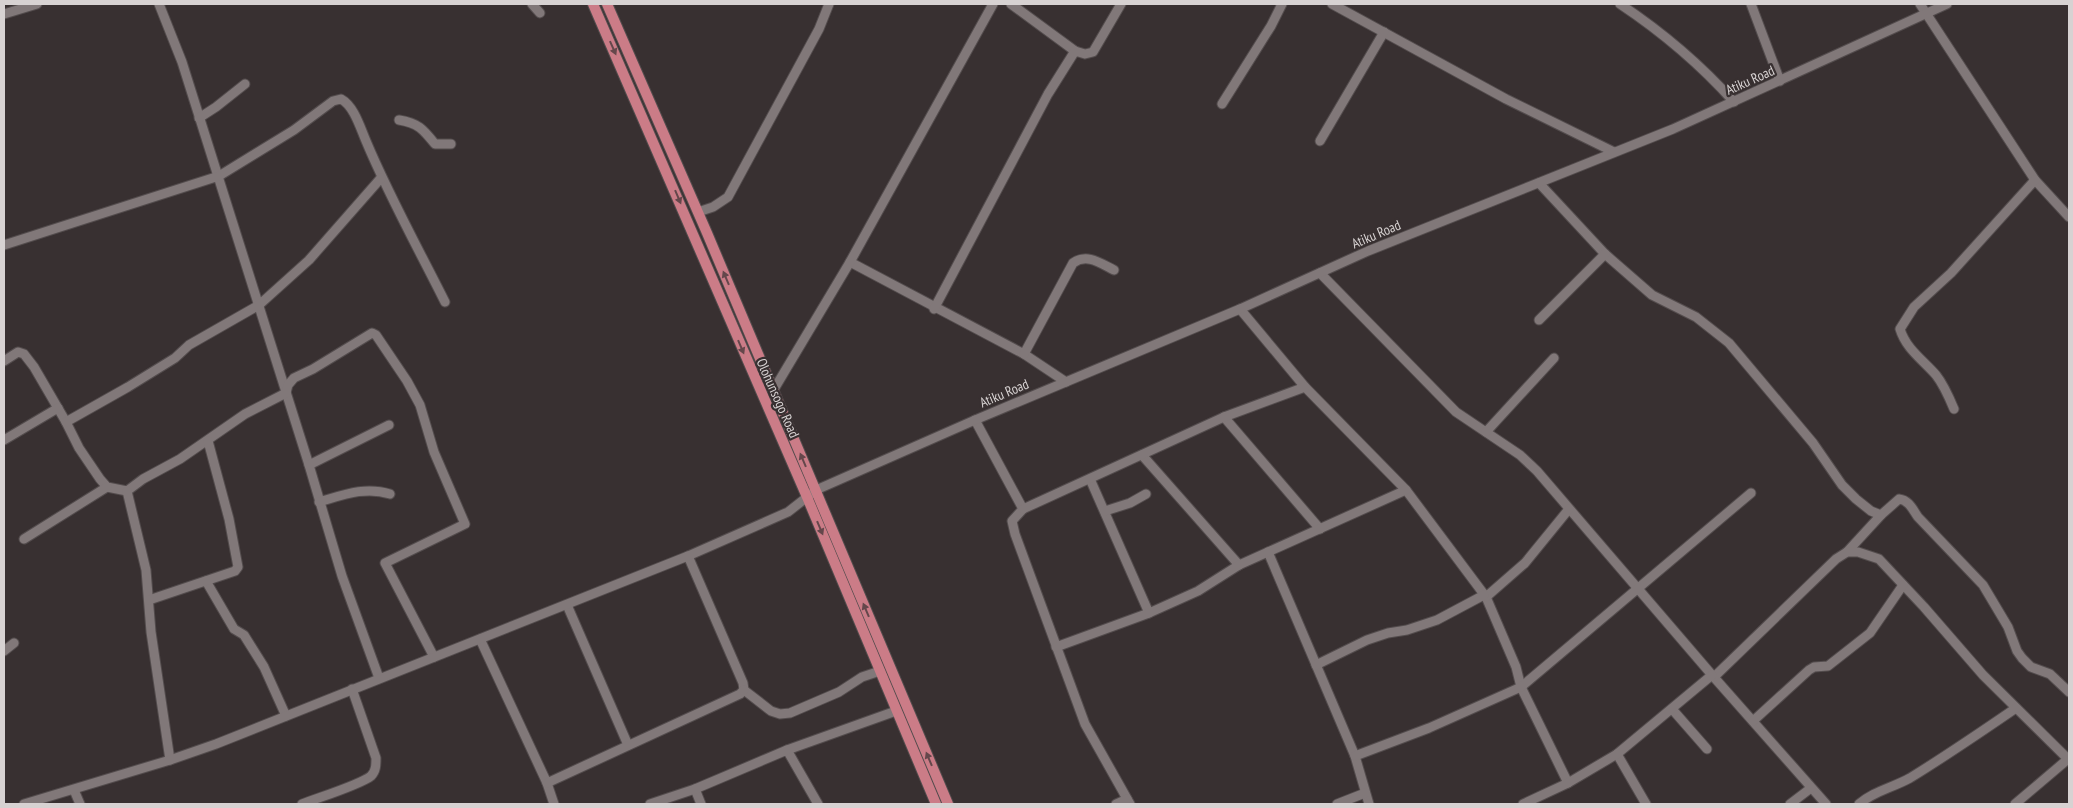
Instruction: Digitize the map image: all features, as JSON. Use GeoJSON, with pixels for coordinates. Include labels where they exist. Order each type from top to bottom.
{"type":"FeatureCollection","features":[{"type":"Feature","properties":{"kind":"main road","name":"Olohunsogo Road"},"geometry":{"type":"LineString","coordinates":[[593,4],[807,497],[936,804]]}},
{"type":"Feature","properties":{"kind":"main road","name":"Olohunsogo Road"},"geometry":{"type":"LineString","coordinates":[[607,4],[698,212],[948,804]]}},
{"type":"Feature","properties":{"kind":"street"},"geometry":{"type":"LineString","coordinates":[[4,14],[37,4]]}},
{"type":"Feature","properties":{"kind":"street"},"geometry":{"type":"LineString","coordinates":[[159,4],[182,62],[310,465],[319,502],[342,576],[379,678]]}},
{"type":"Feature","properties":{"kind":"street"},"geometry":{"type":"LineString","coordinates":[[532,4],[540,13]]}},
{"type":"Feature","properties":{"kind":"street"},"geometry":{"type":"LineString","coordinates":[[698,212],[713,207],[728,197],[819,29],[829,4]]}},
{"type":"Feature","properties":{"kind":"street"},"geometry":{"type":"LineString","coordinates":[[773,391],[850,262],[993,4]]}},
{"type":"Feature","properties":{"kind":"street"},"geometry":{"type":"LineString","coordinates":[[1011,4],[1075,51],[1085,54],[1093,52],[1121,4]]}},
{"type":"Feature","properties":{"kind":"street"},"geometry":{"type":"LineString","coordinates":[[1222,104],[1271,26],[1282,4]]}},
{"type":"Feature","properties":{"kind":"street"},"geometry":{"type":"LineString","coordinates":[[1332,4],[1506,99],[1614,152]]}},
{"type":"Feature","properties":{"kind":"street"},"geometry":{"type":"LineString","coordinates":[[1620,4],[1672,41],[1713,78],[1734,102]]}},
{"type":"Feature","properties":{"kind":"street"},"geometry":{"type":"LineString","coordinates":[[1751,4],[1780,81]]}},
{"type":"Feature","properties":{"kind":"street"},"geometry":{"type":"LineString","coordinates":[[1920,4],[1928,12],[2035,180],[2069,217]]}},
{"type":"Feature","properties":{"kind":"street","name":"Atiku Road"},"geometry":{"type":"LineString","coordinates":[[24,804],[170,760],[286,716],[688,556],[788,512],[816,490],[975,420],[1240,309],[1368,251],[1734,102],[1947,4]]}},
{"type":"Feature","properties":{"kind":"street"},"geometry":{"type":"LineString","coordinates":[[1320,141],[1384,32]]}},
{"type":"Feature","properties":{"kind":"street"},"geometry":{"type":"LineString","coordinates":[[934,309],[1048,94],[1075,51]]}},
{"type":"Feature","properties":{"kind":"street"},"geometry":{"type":"LineString","coordinates":[[199,118],[245,84]]}},
{"type":"Feature","properties":{"kind":"street"},"geometry":{"type":"LineString","coordinates":[[4,246],[219,176],[294,130],[333,101],[341,99],[347,102],[357,121],[381,178],[445,302]]}},
{"type":"Feature","properties":{"kind":"street"},"geometry":{"type":"LineString","coordinates":[[399,120],[414,122],[435,144],[451,144]]}},
{"type":"Feature","properties":{"kind":"street"},"geometry":{"type":"LineString","coordinates":[[66,422],[175,358],[189,345],[260,305],[309,260],[381,178]]}},
{"type":"Feature","properties":{"kind":"street"},"geometry":{"type":"LineString","coordinates":[[1954,409],[1942,383],[1912,351],[1902,336],[1900,329],[1902,323],[1914,307],[1951,273],[2035,180]]}},
{"type":"Feature","properties":{"kind":"street"},"geometry":{"type":"LineString","coordinates":[[1539,183],[1605,254],[1652,295],[1696,317],[1729,343],[1813,443],[1842,485],[1871,511],[1881,515]]}},
{"type":"Feature","properties":{"kind":"street"},"geometry":{"type":"LineString","coordinates":[[1540,320],[1605,254]]}},
{"type":"Feature","properties":{"kind":"street"},"geometry":{"type":"LineString","coordinates":[[1024,354],[1073,263],[1079,258],[1088,258],[1114,270]]}},
{"type":"Feature","properties":{"kind":"street"},"geometry":{"type":"LineString","coordinates":[[850,262],[934,309],[1024,354],[1066,382]]}},
{"type":"Feature","properties":{"kind":"street"},"geometry":{"type":"LineString","coordinates":[[1320,273],[1456,412],[1520,455],[1537,471],[1826,804]]}},
{"type":"Feature","properties":{"kind":"street"},"geometry":{"type":"LineString","coordinates":[[1240,309],[1305,387],[1406,490],[1485,596],[1516,667],[1521,687],[1568,782]]}},
{"type":"Feature","properties":{"kind":"street"},"geometry":{"type":"LineString","coordinates":[[4,361],[18,352],[24,354],[34,367],[58,408],[79,448],[107,487],[127,491],[143,479],[180,460],[245,414],[286,393],[288,385],[294,378],[313,369],[372,333],[376,335],[391,356],[420,405],[434,452],[465,524],[385,562],[434,657]]}},
{"type":"Feature","properties":{"kind":"street"},"geometry":{"type":"LineString","coordinates":[[1486,432],[1554,358]]}},
{"type":"Feature","properties":{"kind":"street"},"geometry":{"type":"LineString","coordinates":[[1116,804],[1128,802],[1084,724],[1015,534],[1012,521],[1023,509],[1224,418],[1305,387]]}},
{"type":"Feature","properties":{"kind":"street"},"geometry":{"type":"LineString","coordinates":[[4,440],[58,408]]}},
{"type":"Feature","properties":{"kind":"street"},"geometry":{"type":"LineString","coordinates":[[1224,418],[1320,529]]}},
{"type":"Feature","properties":{"kind":"street"},"geometry":{"type":"LineString","coordinates":[[975,420],[1023,509]]}},
{"type":"Feature","properties":{"kind":"street"},"geometry":{"type":"LineString","coordinates":[[310,465],[389,425]]}},
{"type":"Feature","properties":{"kind":"street"},"geometry":{"type":"LineString","coordinates":[[149,600],[235,571],[238,564],[208,440]]}},
{"type":"Feature","properties":{"kind":"street"},"geometry":{"type":"LineString","coordinates":[[1142,455],[1239,565]]}},
{"type":"Feature","properties":{"kind":"street"},"geometry":{"type":"LineString","coordinates":[[1090,479],[1149,613]]}},
{"type":"Feature","properties":{"kind":"street"},"geometry":{"type":"LineString","coordinates":[[24,539],[107,487]]}},
{"type":"Feature","properties":{"kind":"street"},"geometry":{"type":"LineString","coordinates":[[319,502],[358,491],[372,490],[390,494]]}},
{"type":"Feature","properties":{"kind":"street"},"geometry":{"type":"LineString","coordinates":[[1056,647],[1149,613],[1198,591],[1239,565],[1406,490]]}},
{"type":"Feature","properties":{"kind":"street"},"geometry":{"type":"LineString","coordinates":[[127,491],[146,570],[151,632],[170,760]]}},
{"type":"Feature","properties":{"kind":"street"},"geometry":{"type":"LineString","coordinates":[[1354,756],[1428,728],[1521,687],[1751,493]]}},
{"type":"Feature","properties":{"kind":"street"},"geometry":{"type":"LineString","coordinates":[[1105,511],[1130,503],[1146,494]]}},
{"type":"Feature","properties":{"kind":"street"},"geometry":{"type":"LineString","coordinates":[[1522,804],[1568,782],[1618,754],[1713,676],[1836,559],[1847,552],[1881,515],[1899,499],[1904,499],[1918,517],[1983,585],[2008,627],[2014,644],[2022,658],[2031,666],[2050,674],[2069,692]]}},
{"type":"Feature","properties":{"kind":"street"},"geometry":{"type":"LineString","coordinates":[[1316,665],[1367,640],[1388,633],[1408,630],[1437,620],[1485,596],[1525,563],[1569,509]]}},
{"type":"Feature","properties":{"kind":"street"},"geometry":{"type":"LineString","coordinates":[[1268,552],[1354,756],[1369,804]]}},
{"type":"Feature","properties":{"kind":"street"},"geometry":{"type":"LineString","coordinates":[[1847,552],[1858,552],[1878,559],[1983,675],[2069,759],[2015,804]]}},
{"type":"Feature","properties":{"kind":"street"},"geometry":{"type":"LineString","coordinates":[[688,556],[743,683],[744,690],[771,710],[780,714],[790,713],[839,692],[862,676],[880,672]]}},
{"type":"Feature","properties":{"kind":"street"},"geometry":{"type":"LineString","coordinates":[[206,581],[234,629],[244,635],[264,667],[286,716]]}},
{"type":"Feature","properties":{"kind":"street"},"geometry":{"type":"LineString","coordinates":[[1753,721],[1808,670],[1814,667],[1828,666],[1870,633],[1903,585]]}},
{"type":"Feature","properties":{"kind":"street"},"geometry":{"type":"LineString","coordinates":[[567,605],[628,745]]}},
{"type":"Feature","properties":{"kind":"street"},"geometry":{"type":"LineString","coordinates":[[480,639],[547,783],[554,804]]}},
{"type":"Feature","properties":{"kind":"street"},"geometry":{"type":"LineString","coordinates":[[4,651],[14,643]]}},
{"type":"Feature","properties":{"kind":"street"},"geometry":{"type":"LineString","coordinates":[[302,804],[361,781],[371,776],[376,769],[376,758],[352,689]]}},
{"type":"Feature","properties":{"kind":"street"},"geometry":{"type":"LineString","coordinates":[[547,783],[740,694],[744,690]]}},
{"type":"Feature","properties":{"kind":"street"},"geometry":{"type":"LineString","coordinates":[[1859,804],[1870,795],[1897,786],[2016,708]]}},
{"type":"Feature","properties":{"kind":"street"},"geometry":{"type":"LineString","coordinates":[[1672,709],[1707,749]]}},
{"type":"Feature","properties":{"kind":"street"},"geometry":{"type":"LineString","coordinates":[[650,804],[694,789],[787,750],[896,711]]}},
{"type":"Feature","properties":{"kind":"street"},"geometry":{"type":"LineString","coordinates":[[787,750],[818,804]]}},
{"type":"Feature","properties":{"kind":"street"},"geometry":{"type":"LineString","coordinates":[[1618,754],[1646,804]]}},
{"type":"Feature","properties":{"kind":"street"},"geometry":{"type":"LineString","coordinates":[[1790,804],[1811,788]]}},
{"type":"Feature","properties":{"kind":"street"},"geometry":{"type":"LineString","coordinates":[[694,789],[701,804]]}},
{"type":"Feature","properties":{"kind":"street"},"geometry":{"type":"LineString","coordinates":[[74,790],[80,804]]}},
{"type":"Feature","properties":{"kind":"street"},"geometry":{"type":"LineString","coordinates":[[1337,804],[1366,793]]}}]}
